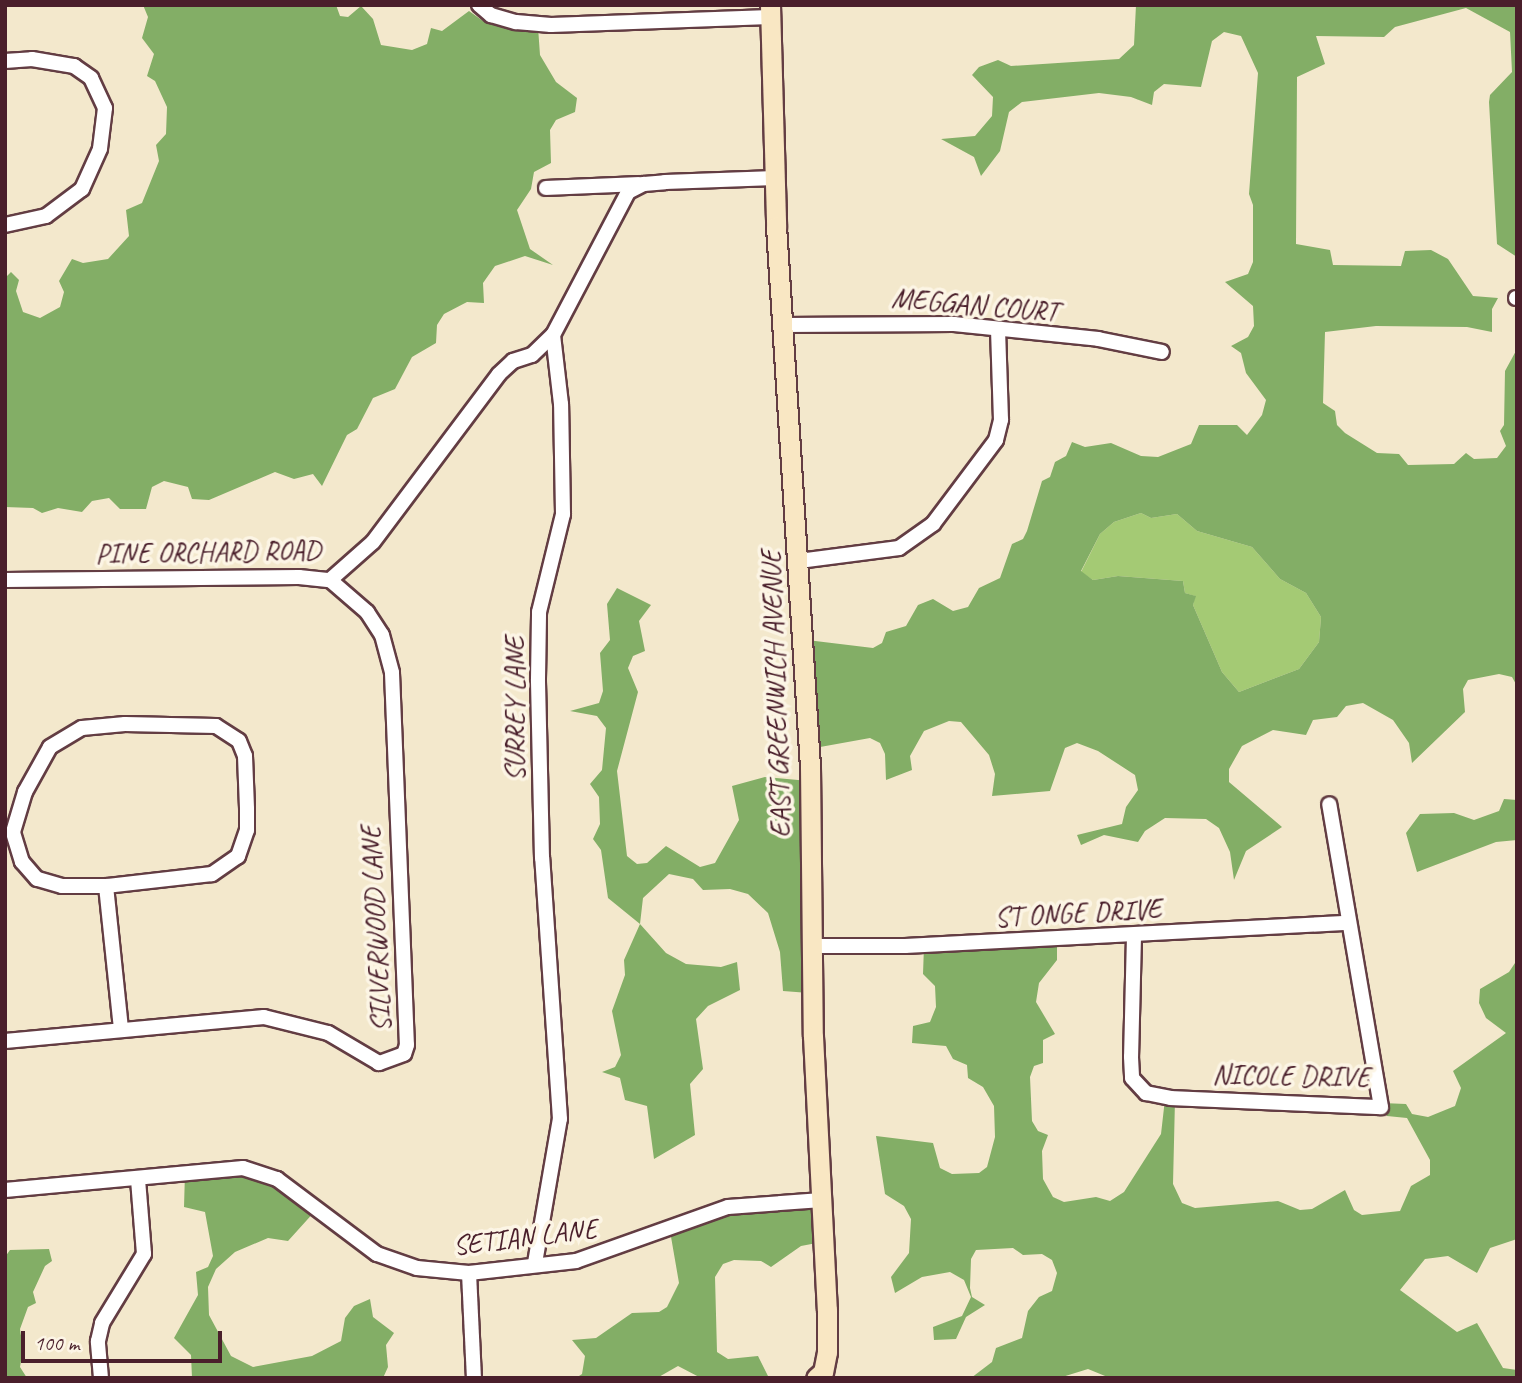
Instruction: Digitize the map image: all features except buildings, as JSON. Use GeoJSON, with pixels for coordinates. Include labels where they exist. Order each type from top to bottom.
{"type":"FeatureCollection","features":[{"type":"Feature","properties":{"kind":"street"},"geometry":{"type":"LineString","coordinates":[[479,5],[504,18],[551,25],[770,11]]}},
{"type":"Feature","properties":{"kind":"street","name":"EAST GREENWICH AVENUE"},"geometry":{"type":"LineString","coordinates":[[770,11],[775,178],[810,767],[810,946],[827,1338],[821,1376]]}},
{"type":"Feature","properties":{"kind":"street"},"geometry":{"type":"LineString","coordinates":[[5,61],[32,59],[74,66],[91,78],[105,108],[100,149],[82,189],[46,216],[5,225]]}},
{"type":"Feature","properties":{"kind":"street"},"geometry":{"type":"LineString","coordinates":[[546,188],[775,178]]}},
{"type":"Feature","properties":{"kind":"street"},"geometry":{"type":"LineString","coordinates":[[553,335],[619,204],[628,192],[644,184]]}},
{"type":"Feature","properties":{"kind":"street","name":"MEGGAN COURT"},"geometry":{"type":"LineString","coordinates":[[783,325],[914,321],[1098,339],[1161,352]]}},
{"type":"Feature","properties":{"kind":"street"},"geometry":{"type":"LineString","coordinates":[[799,561],[899,548],[933,524],[996,440],[1001,419],[998,330]]}},
{"type":"Feature","properties":{"kind":"street","name":"PINE ORCHARD ROAD"},"geometry":{"type":"LineString","coordinates":[[5,580],[299,576],[330,580],[373,542],[499,374],[513,361],[532,355],[553,335]]}},
{"type":"Feature","properties":{"kind":"street","name":"SURREY LANE"},"geometry":{"type":"LineString","coordinates":[[535,1263],[560,1119],[542,858],[538,678],[539,612],[563,514],[561,404],[553,335]]}},
{"type":"Feature","properties":{"kind":"street","name":"SILVERWOOD LANE"},"geometry":{"type":"LineString","coordinates":[[5,1041],[121,1028],[281,1018],[328,1033],[379,1063],[404,1054],[407,1036],[389,654],[367,612],[330,580]]}},
{"type":"Feature","properties":{"kind":"street"},"geometry":{"type":"LineString","coordinates":[[203,724],[231,733],[245,756],[247,830],[238,856],[212,874],[106,887],[48,884],[22,862],[13,832],[16,814],[50,747],[68,733],[97,726],[203,724]]}},
{"type":"Feature","properties":{"kind":"street","name":"NICOLE DRIVE"},"geometry":{"type":"LineString","coordinates":[[1134,936],[1132,1078],[1146,1093],[1171,1098],[1381,1107],[1329,804]]}},
{"type":"Feature","properties":{"kind":"street"},"geometry":{"type":"LineString","coordinates":[[106,887],[121,1028]]}},
{"type":"Feature","properties":{"kind":"street","name":"ST ONGE DRIVE"},"geometry":{"type":"LineString","coordinates":[[810,946],[1134,936],[1348,923]]}},
{"type":"Feature","properties":{"kind":"street","name":"SETIAN LANE"},"geometry":{"type":"LineString","coordinates":[[5,1190],[138,1179],[223,1167],[260,1172],[292,1189],[377,1254],[417,1268],[469,1273],[535,1263],[576,1261],[613,1251],[729,1207],[822,1200]]}},
{"type":"Feature","properties":{"kind":"street"},"geometry":{"type":"LineString","coordinates":[[101,1378],[98,1340],[102,1323],[145,1254],[138,1179]]}},
{"type":"Feature","properties":{"kind":"street"},"geometry":{"type":"LineString","coordinates":[[469,1273],[474,1378]]}},
{"type":"Feature","properties":{"kind":"green space"},"geometry":{"type":"Polygon","coordinates":[[[143,5],[336,5],[340,16],[348,17],[361,6],[373,19],[381,45],[412,50],[427,44],[431,28],[442,31],[469,11],[483,21],[538,27],[540,55],[556,82],[577,98],[575,112],[556,120],[550,130],[551,163],[534,172],[531,189],[517,210],[530,249],[553,265],[525,256],[495,266],[483,283],[484,303],[467,302],[444,314],[437,325],[436,343],[412,357],[395,389],[373,398],[357,429],[347,435],[322,486],[313,474],[294,479],[275,472],[209,500],[192,499],[188,487],[164,481],[152,487],[146,509],[120,509],[109,498],[92,501],[82,512],[58,508],[42,513],[33,508],[5,507],[5,278],[11,272],[19,280],[16,291],[23,312],[40,318],[60,307],[64,292],[59,281],[72,259],[83,263],[108,259],[129,236],[126,210],[142,203],[159,161],[156,145],[166,134],[167,107],[155,81],[147,76],[154,54],[142,38],[148,17],[143,5]]]}},
{"type":"Feature","properties":{"kind":"green space"},"geometry":{"type":"Polygon","coordinates":[[[1136,5],[1517,5],[1517,257],[1497,244],[1489,102],[1490,95],[1512,72],[1510,32],[1466,8],[1395,27],[1384,37],[1316,36],[1325,64],[1297,77],[1296,244],[1330,250],[1333,265],[1401,266],[1405,251],[1431,250],[1448,259],[1473,296],[1498,298],[1492,309],[1492,332],[1467,327],[1376,326],[1325,332],[1323,403],[1335,411],[1337,425],[1345,433],[1377,453],[1399,454],[1408,465],[1454,464],[1466,453],[1474,459],[1497,458],[1506,446],[1500,431],[1504,425],[1505,371],[1517,349],[1517,686],[1512,677],[1499,674],[1468,680],[1463,689],[1465,712],[1412,763],[1409,743],[1393,720],[1363,703],[1346,706],[1337,717],[1313,720],[1306,735],[1273,730],[1242,746],[1229,769],[1229,782],[1282,827],[1246,851],[1234,880],[1230,852],[1219,828],[1206,819],[1165,818],[1145,831],[1138,842],[1104,835],[1081,845],[1077,835],[1122,824],[1126,807],[1138,790],[1135,775],[1098,751],[1077,743],[1065,748],[1050,791],[992,796],[995,774],[989,755],[961,722],[949,721],[924,731],[910,756],[912,770],[886,780],[885,754],[880,743],[870,738],[809,749],[807,640],[873,648],[882,643],[886,632],[906,626],[918,605],[933,599],[953,611],[968,607],[979,588],[1000,578],[1012,544],[1023,539],[1027,531],[1042,481],[1050,477],[1055,462],[1066,456],[1072,442],[1085,447],[1111,443],[1141,456],[1158,457],[1191,444],[1199,425],[1237,425],[1247,435],[1262,415],[1266,400],[1246,373],[1241,353],[1231,346],[1248,337],[1254,326],[1253,306],[1225,282],[1248,274],[1253,262],[1253,205],[1249,194],[1258,73],[1241,36],[1224,32],[1212,41],[1201,87],[1164,84],[1154,92],[1152,105],[1131,97],[1099,93],[1022,102],[1009,112],[1000,151],[981,176],[974,157],[941,139],[975,136],[992,116],[993,97],[972,75],[979,67],[998,60],[1011,66],[1119,59],[1134,45],[1136,5]],[[1141,513],[1114,522],[1100,534],[1081,571],[1093,580],[1118,576],[1183,581],[1185,593],[1196,596],[1193,605],[1222,672],[1239,692],[1299,669],[1319,642],[1321,617],[1306,593],[1280,579],[1252,547],[1197,531],[1177,514],[1151,518],[1141,513]]]}},
{"type":"Feature","properties":{"kind":"green space"},"geometry":{"type":"Polygon","coordinates":[[[1141,513],[1151,518],[1177,514],[1197,531],[1252,547],[1280,579],[1306,593],[1321,617],[1319,642],[1299,669],[1239,692],[1222,672],[1193,605],[1195,596],[1185,593],[1183,581],[1118,576],[1093,580],[1081,572],[1100,534],[1114,522],[1141,513]]]}},
{"type":"Feature","properties":{"kind":"green space"},"geometry":{"type":"Polygon","coordinates":[[[617,588],[651,605],[639,621],[645,651],[633,656],[628,668],[638,692],[617,771],[627,856],[637,864],[647,863],[666,846],[700,867],[715,863],[739,820],[732,786],[765,777],[809,781],[809,993],[783,991],[780,952],[768,913],[748,894],[730,889],[703,890],[693,879],[669,874],[643,898],[640,924],[608,898],[601,850],[593,839],[600,824],[599,797],[590,784],[602,770],[606,728],[597,716],[570,711],[599,703],[603,691],[600,653],[610,640],[607,604],[617,588]]]}},
{"type":"Feature","properties":{"kind":"green space"},"geometry":{"type":"Polygon","coordinates":[[[1504,799],[1517,800],[1517,840],[1496,842],[1417,872],[1406,833],[1420,814],[1454,813],[1474,820],[1499,811],[1504,799]]]}},
{"type":"Feature","properties":{"kind":"green space"},"geometry":{"type":"Polygon","coordinates":[[[640,924],[666,953],[686,964],[721,967],[737,962],[740,990],[708,1006],[696,1019],[703,1069],[690,1084],[695,1135],[654,1159],[647,1106],[625,1100],[620,1078],[602,1072],[615,1067],[621,1055],[612,1011],[625,975],[624,960],[640,924]]]}},
{"type":"Feature","properties":{"kind":"green space"},"geometry":{"type":"Polygon","coordinates":[[[1057,940],[1057,960],[1039,983],[1036,1002],[1055,1034],[1043,1040],[1043,1063],[1034,1066],[1030,1077],[1032,1121],[1038,1131],[1048,1135],[1042,1151],[1043,1179],[1053,1197],[1064,1202],[1096,1197],[1110,1201],[1124,1192],[1161,1134],[1165,1099],[1175,1100],[1173,1184],[1182,1203],[1195,1208],[1278,1201],[1300,1210],[1312,1209],[1345,1190],[1354,1210],[1362,1215],[1400,1211],[1411,1186],[1430,1175],[1430,1160],[1407,1118],[1387,1116],[1380,1108],[1382,1103],[1406,1104],[1412,1114],[1428,1117],[1455,1106],[1461,1088],[1453,1071],[1506,1033],[1486,1018],[1479,1003],[1480,989],[1509,972],[1517,960],[1517,1239],[1490,1248],[1477,1273],[1448,1256],[1425,1259],[1400,1290],[1457,1332],[1477,1323],[1503,1368],[1517,1370],[1517,1378],[1110,1378],[1088,1369],[1059,1378],[971,1378],[992,1362],[996,1348],[1022,1338],[1028,1311],[1039,1297],[1052,1291],[1057,1273],[1052,1260],[1042,1254],[1023,1255],[1013,1248],[976,1250],[971,1259],[970,1288],[972,1297],[985,1305],[966,1317],[956,1339],[934,1340],[933,1327],[962,1316],[971,1297],[964,1280],[950,1272],[922,1277],[895,1293],[891,1277],[909,1253],[911,1219],[904,1206],[885,1194],[876,1136],[933,1143],[940,1168],[952,1174],[979,1173],[987,1167],[995,1137],[994,1106],[983,1087],[968,1078],[967,1065],[953,1059],[946,1046],[912,1043],[913,1026],[930,1022],[936,1007],[935,986],[923,974],[924,946],[1057,940]]]}},
{"type":"Feature","properties":{"kind":"green space"},"geometry":{"type":"Polygon","coordinates":[[[185,1172],[258,1172],[316,1210],[288,1241],[268,1238],[235,1252],[216,1269],[208,1287],[209,1315],[231,1356],[253,1367],[312,1356],[341,1341],[345,1318],[354,1306],[370,1299],[373,1317],[394,1333],[386,1345],[388,1367],[383,1378],[192,1378],[191,1355],[174,1338],[198,1295],[196,1272],[208,1267],[213,1256],[205,1212],[184,1207],[185,1172]]]}},
{"type":"Feature","properties":{"kind":"green space"},"geometry":{"type":"Polygon","coordinates":[[[817,1200],[822,1242],[801,1246],[771,1267],[761,1261],[734,1260],[723,1264],[715,1277],[717,1352],[728,1359],[758,1356],[769,1378],[701,1378],[678,1366],[657,1378],[576,1378],[582,1374],[585,1356],[572,1340],[596,1338],[632,1313],[659,1312],[667,1307],[679,1283],[670,1231],[725,1208],[817,1200]]]}},
{"type":"Feature","properties":{"kind":"green space"},"geometry":{"type":"Polygon","coordinates":[[[49,1249],[52,1261],[45,1266],[33,1292],[36,1303],[28,1307],[20,1329],[23,1349],[20,1367],[27,1378],[5,1378],[5,1257],[10,1250],[49,1249]]]}}]}
